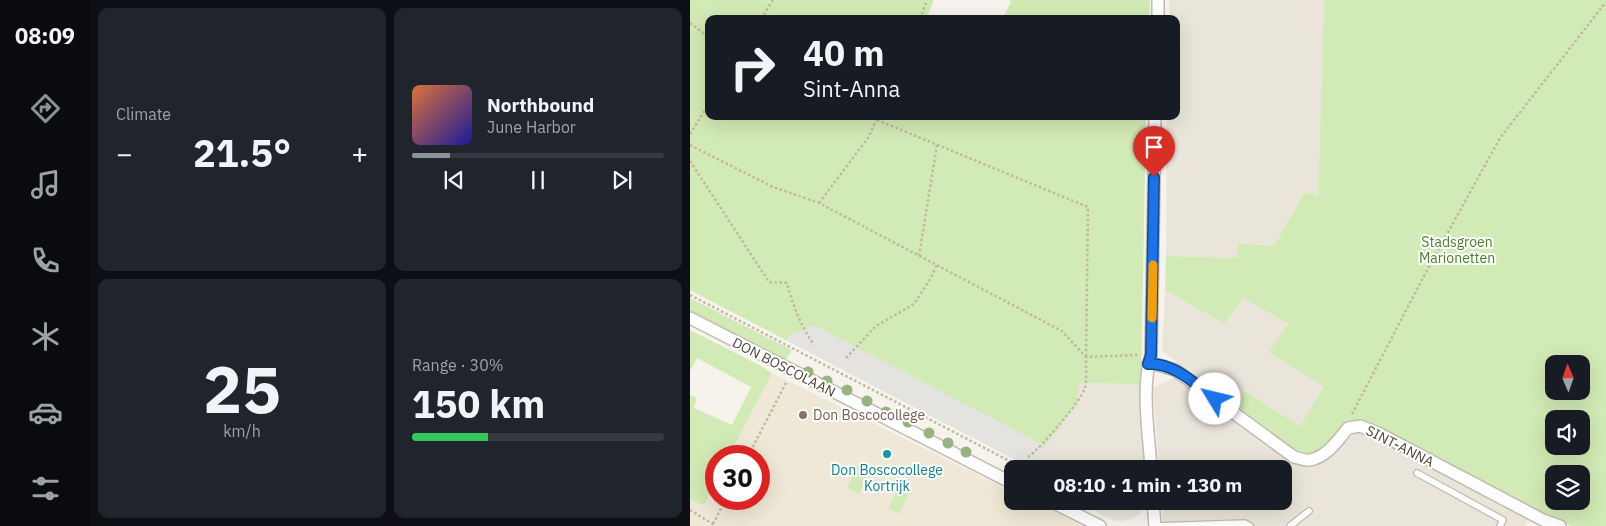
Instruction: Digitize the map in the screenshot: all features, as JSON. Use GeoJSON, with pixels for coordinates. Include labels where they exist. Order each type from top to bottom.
{"type":"FeatureCollection","features":[{"type":"Feature","properties":{"kind":"street"},"geometry":{"type":"LineString","coordinates":[[1158,0],[1158,15]]}},
{"type":"Feature","properties":{"kind":"street"},"geometry":{"type":"LineString","coordinates":[[1150,460],[1147,403],[1150,360],[1156,120]]}},
{"type":"Feature","properties":{"kind":"street","name":"DON BOSCOLAAN"},"geometry":{"type":"LineString","coordinates":[[690,318],[1004,479]]}},
{"type":"Feature","properties":{"kind":"street","name":"SINT-ANNA"},"geometry":{"type":"LineString","coordinates":[[1150,360],[1155,364],[1175,370],[1294,457],[1309,460],[1322,456],[1332,448],[1348,428],[1360,426],[1378,433],[1543,520],[1560,526]]}},
{"type":"Feature","properties":{"kind":"street"},"geometry":{"type":"LineString","coordinates":[[1068,510],[1100,526]]}},
{"type":"Feature","properties":{"kind":"street"},"geometry":{"type":"LineString","coordinates":[[1154,510],[1155,526]]}},
{"type":"Feature","properties":{"kind":"lane"},"geometry":{"type":"LineString","coordinates":[[1417,472],[1503,520],[1500,526]]}},
{"type":"Feature","properties":{"kind":"lane"},"geometry":{"type":"LineString","coordinates":[[1290,526],[1309,510]]}},
{"type":"Feature","properties":{"kind":"lane"},"geometry":{"type":"LineString","coordinates":[[1155,526],[1245,523],[1250,526]]}},
{"type":"Feature","properties":{"kind":"path"},"geometry":{"type":"LineString","coordinates":[[764,15],[773,0]]}},
{"type":"Feature","properties":{"kind":"path"},"geometry":{"type":"LineString","coordinates":[[921,15],[927,0]]}},
{"type":"Feature","properties":{"kind":"path"},"geometry":{"type":"LineString","coordinates":[[1348,428],[1353,409],[1500,138],[1606,2]]}},
{"type":"Feature","properties":{"kind":"path"},"geometry":{"type":"LineString","coordinates":[[690,23],[705,34]]}},
{"type":"Feature","properties":{"kind":"path"},"geometry":{"type":"LineString","coordinates":[[690,134],[705,110]]}},
{"type":"Feature","properties":{"kind":"path"},"geometry":{"type":"LineString","coordinates":[[819,203],[868,138],[876,120],[1088,207],[1084,389],[1039,449],[1028,457]]}},
{"type":"Feature","properties":{"kind":"path"},"geometry":{"type":"LineString","coordinates":[[919,256],[937,145]]}},
{"type":"Feature","properties":{"kind":"path"},"geometry":{"type":"LineString","coordinates":[[690,146],[773,187],[819,203],[1062,331],[1086,357],[1150,360]]}},
{"type":"Feature","properties":{"kind":"path"},"geometry":{"type":"LineString","coordinates":[[690,161],[770,282],[787,283],[801,325],[814,345]]}},
{"type":"Feature","properties":{"kind":"path"},"geometry":{"type":"LineString","coordinates":[[846,358],[876,326],[914,304],[929,281],[936,265]]}},
{"type":"Feature","properties":{"kind":"path"},"geometry":{"type":"LineString","coordinates":[[690,295],[1008,460]]}},
{"type":"Feature","properties":{"kind":"path"},"geometry":{"type":"LineString","coordinates":[[754,445],[792,371]]}},
{"type":"Feature","properties":{"kind":"path"},"geometry":{"type":"LineString","coordinates":[[690,510],[714,525],[721,510]]}},
{"type":"Feature","properties":{"kind":"shaded area"},"geometry":{"type":"Polygon","coordinates":[[[1169,0],[1324,0],[1318,195],[1304,193],[1274,246],[1239,243],[1238,258],[1166,256],[1167,120],[1180,120],[1180,15],[1169,15],[1169,0]]]}},
{"type":"Feature","properties":{"kind":"shaded area"},"geometry":{"type":"Polygon","coordinates":[[[1165,290],[1224,324],[1244,298],[1288,324],[1270,352],[1325,387],[1300,426],[1245,391],[1235,406],[1162,351],[1165,290]]]}},
{"type":"Feature","properties":{"kind":"shaded area"},"geometry":{"type":"Polygon","coordinates":[[[814,325],[1045,446],[1036,460],[1016,460],[786,340],[791,334],[814,325]]]}},
{"type":"Feature","properties":{"kind":"shaded area","name":"Don Boscocollege"},"geometry":{"type":"Polygon","coordinates":[[[772,373],[1004,488],[1004,510],[1050,510],[1083,526],[690,526],[690,500],[704,505],[705,503],[705,510],[770,510],[770,445],[735,445],[772,373]]]}},
{"type":"Feature","properties":{"kind":"shaded area"},"geometry":{"type":"Polygon","coordinates":[[[1180,375],[1304,464],[1319,464],[1350,437],[1363,431],[1528,518],[1525,526],[1163,526],[1162,510],[1292,510],[1292,460],[1158,460],[1153,388],[1180,375]]]}},
{"type":"Feature","properties":{"kind":"shaded area"},"geometry":{"type":"Polygon","coordinates":[[[1079,383],[1141,384],[1146,460],[1036,460],[1079,383]]]}},
{"type":"Feature","properties":{"kind":"shaded area"},"geometry":{"type":"Polygon","coordinates":[[[1093,510],[1143,510],[1140,514],[1128,520],[1118,521],[1093,510]]]}},
{"type":"Feature","properties":{"kind":"green space"},"geometry":{"type":"Polygon","coordinates":[[[690,0],[934,0],[928,15],[705,15],[705,120],[1146,120],[1141,384],[1079,383],[1077,404],[1036,460],[1016,460],[690,290],[690,0]]]}},
{"type":"Feature","properties":{"kind":"green space"},"geometry":{"type":"Polygon","coordinates":[[[1009,0],[1150,0],[1149,15],[1004,15],[1011,2],[1009,0]]]}},
{"type":"Feature","properties":{"kind":"green space","name":"Stadsgroen Marionetten"},"geometry":{"type":"Polygon","coordinates":[[[1324,0],[1606,0],[1606,526],[1573,526],[1547,517],[1372,425],[1362,422],[1325,449],[1313,454],[1305,453],[1285,443],[1235,406],[1245,391],[1300,426],[1324,387],[1269,352],[1288,324],[1244,298],[1224,324],[1165,290],[1166,256],[1238,258],[1238,243],[1274,246],[1304,193],[1318,195],[1324,0]]]}},
{"type":"Feature","properties":{"kind":"green space"},"geometry":{"type":"Polygon","coordinates":[[[690,298],[792,350],[786,360],[690,311],[690,298]]]}},
{"type":"Feature","properties":{"kind":"green space"},"geometry":{"type":"Polygon","coordinates":[[[690,330],[772,373],[735,445],[705,445],[704,505],[690,500],[690,395],[697,398],[694,408],[732,425],[751,387],[697,358],[690,371],[690,330]]]}},
{"type":"Feature","properties":{"kind":"green space"},"geometry":{"type":"Polygon","coordinates":[[[858,464],[871,470],[859,494],[847,488],[858,464]]]}},
{"type":"Feature","properties":{"kind":"green space"},"geometry":{"type":"Polygon","coordinates":[[[900,484],[911,490],[899,514],[888,508],[900,484]]]}},
{"type":"Feature","properties":{"kind":"slow traffic"},"geometry":{"type":"LineString","coordinates":[[1152,318],[1153,265]]}},
{"type":"Feature","properties":{"kind":"place","name":"Don Boscocollege"},"geometry":{"type":"Point","coordinates":[803,415]}},
{"type":"Feature","properties":{"kind":"place","name":"Don Boscocollege Kortrijk"},"geometry":{"type":"Point","coordinates":[887,454]}},
{"type":"Feature","properties":{"kind":"route"},"geometry":{"type":"LineString","coordinates":[[1154,177],[1151,355],[1148,364],[1155,364],[1175,370],[1215,399]]}}]}
